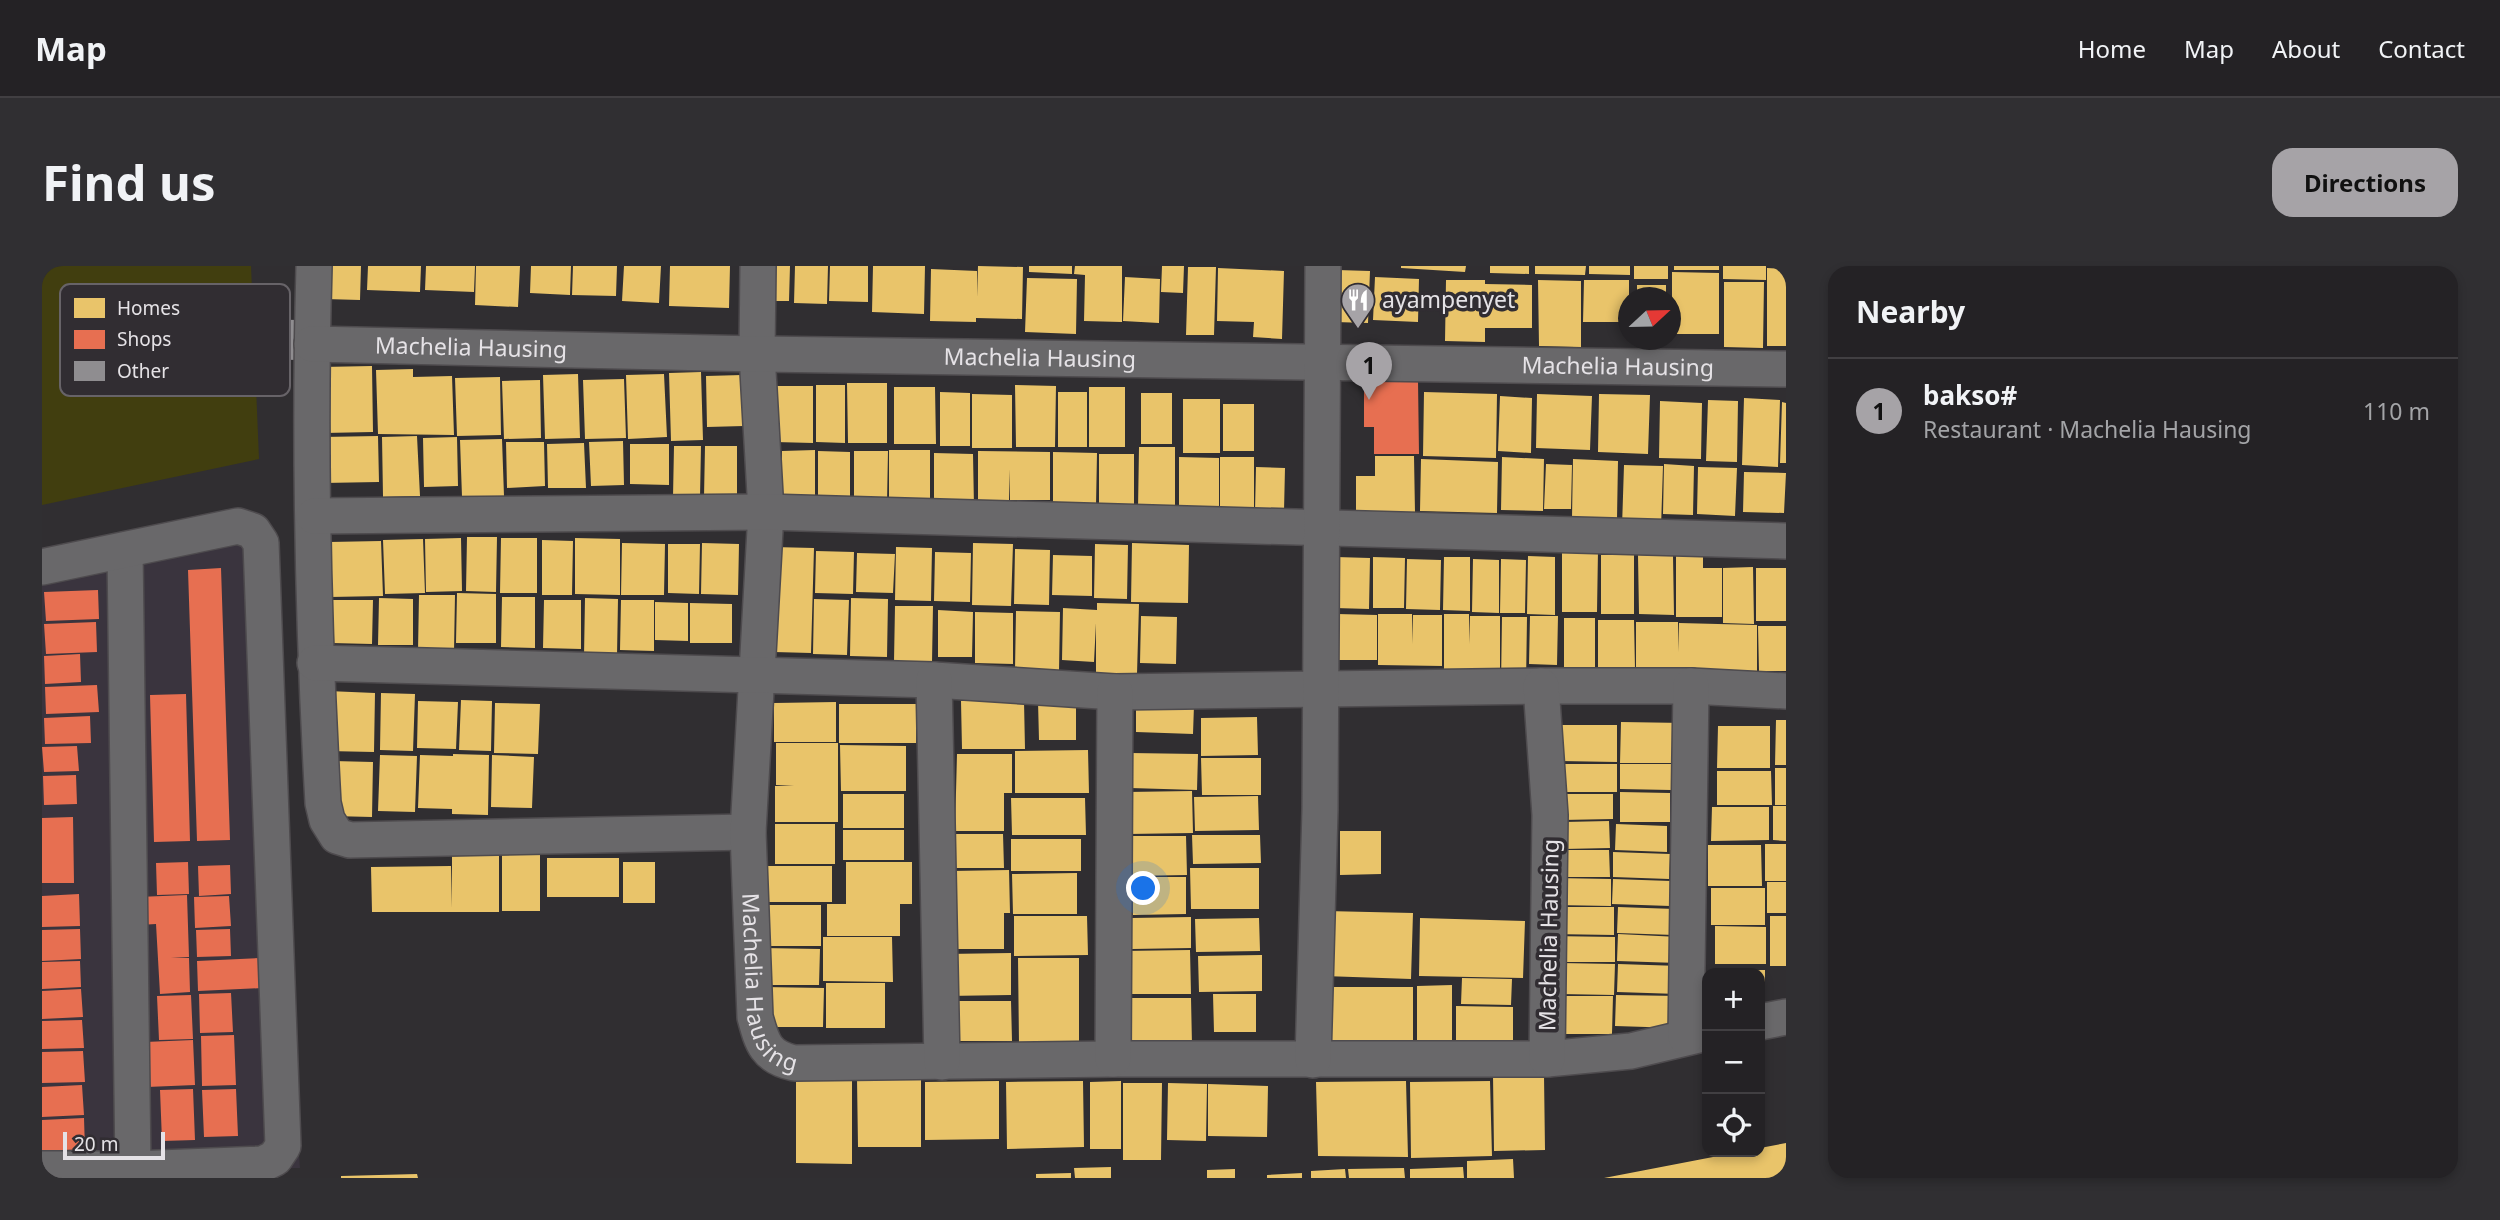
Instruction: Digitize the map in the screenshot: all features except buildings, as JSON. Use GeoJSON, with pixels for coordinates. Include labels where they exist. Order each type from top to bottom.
{"type":"FeatureCollection","features":[{"type":"Feature","properties":{"kind":"street"},"geometry":{"type":"LineString","coordinates":[[314,266],[312,344],[315,663],[323,803],[327,820],[337,836],[350,840],[748,832]]}},
{"type":"Feature","properties":{"kind":"street","name":"Machelia Hausing"},"geometry":{"type":"LineString","coordinates":[[758,266],[757,354],[766,512],[748,832],[755,1017],[760,1038],[766,1049],[778,1060],[794,1063],[1113,1059],[1548,1059],[1631,1051],[1696,1035],[1691,686]]}},
{"type":"Feature","properties":{"kind":"street"},"geometry":{"type":"LineString","coordinates":[[1313,1060],[1320,810],[1323,266]]}},
{"type":"Feature","properties":{"kind":"street","name":"Machelia Hausing"},"geometry":{"type":"LineString","coordinates":[[312,344],[757,354],[1786,369]]}},
{"type":"Feature","properties":{"kind":"street"},"geometry":{"type":"LineString","coordinates":[[314,516],[766,512],[1786,541]]}},
{"type":"Feature","properties":{"kind":"street"},"geometry":{"type":"LineString","coordinates":[[42,567],[238,526],[253,531],[261,542],[283,1146],[275,1158],[263,1164],[42,1169]]}},
{"type":"Feature","properties":{"kind":"street"},"geometry":{"type":"LineString","coordinates":[[125,550],[133,1169]]}},
{"type":"Feature","properties":{"kind":"street"},"geometry":{"type":"LineString","coordinates":[[315,663],[934,680],[1115,692],[1541,686],[1691,686],[1786,691]]}},
{"type":"Feature","properties":{"kind":"street"},"geometry":{"type":"LineString","coordinates":[[934,680],[942,1062]]}},
{"type":"Feature","properties":{"kind":"street","name":"Machelia Hausing"},"geometry":{"type":"LineString","coordinates":[[1541,686],[1550,815],[1548,1059]]}},
{"type":"Feature","properties":{"kind":"street"},"geometry":{"type":"LineString","coordinates":[[1113,1059],[1115,692]]}},
{"type":"Feature","properties":{"kind":"street"},"geometry":{"type":"LineString","coordinates":[[1765,1021],[1786,1017]]}},
{"type":"Feature","properties":{"kind":"shaded area"},"geometry":{"type":"Polygon","coordinates":[[[42,266],[251,266],[252,284],[60,284],[60,396],[256,396],[259,459],[42,505],[42,266]]]}},
{"type":"Feature","properties":{"kind":"shaded area"},"geometry":{"type":"Polygon","coordinates":[[[253,531],[300,1168],[42,1172],[42,560],[253,531]]]}},
{"type":"Feature","properties":{"kind":"place","name":"ayampenyet"},"geometry":{"type":"Point","coordinates":[1358,330]}},
{"type":"Feature","properties":{"kind":"place","name":"bakso#"},"geometry":{"type":"Point","coordinates":[1369,400]}}]}
